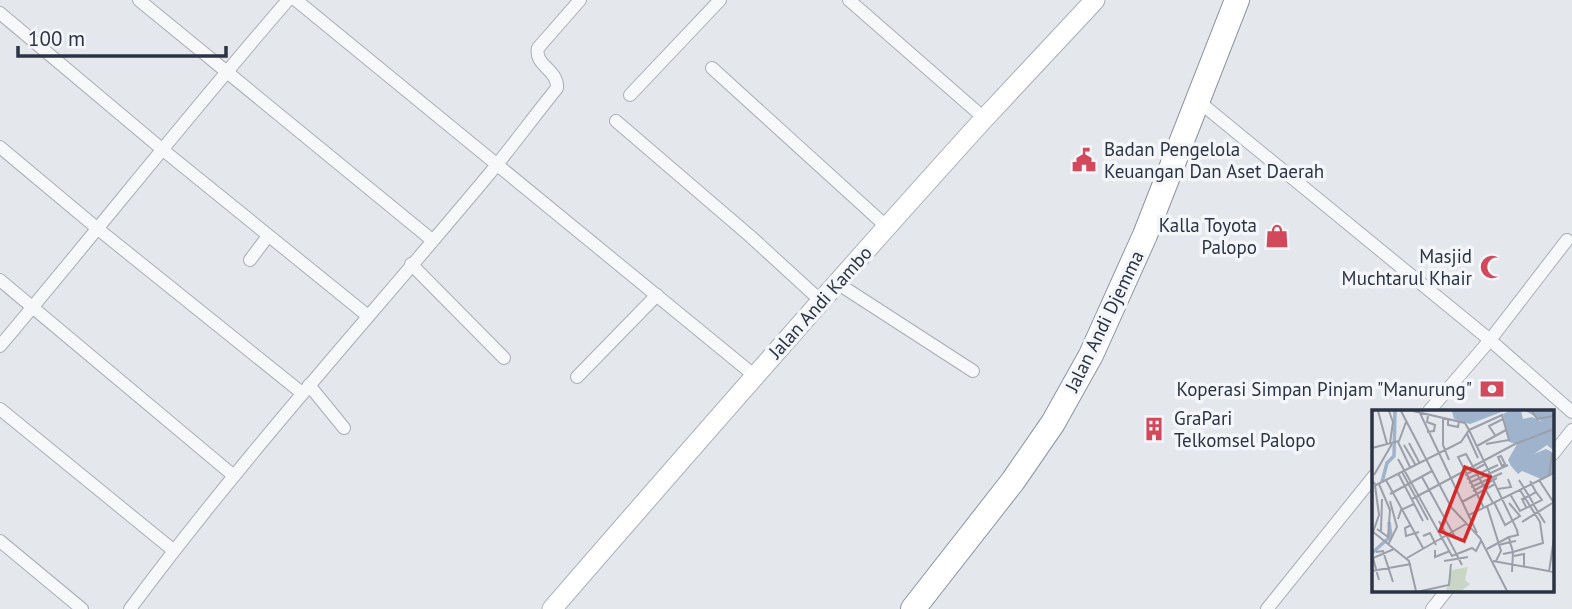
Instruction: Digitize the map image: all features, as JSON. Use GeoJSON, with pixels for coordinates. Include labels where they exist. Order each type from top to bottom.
{"type":"FeatureCollection","features":[{"type":"Feature","properties":{"kind":"highway","name":"Jalan Andi Djemma"},"geometry":{"type":"LineString","coordinates":[[930,609],[1023,489],[1065,429],[1102,359],[1145,267],[1237,0]]}},
{"type":"Feature","properties":{"kind":"highway","name":"Jalan Andi Djemma"},"geometry":{"type":"LineString","coordinates":[[913,609],[1013,481],[1053,424],[1091,355],[1251,0]]}},
{"type":"Feature","properties":{"kind":"street"},"geometry":{"type":"LineString","coordinates":[[139,0],[432,240]]}},
{"type":"Feature","properties":{"kind":"street"},"geometry":{"type":"LineString","coordinates":[[0,346],[288,0]]}},
{"type":"Feature","properties":{"kind":"street"},"geometry":{"type":"LineString","coordinates":[[296,0],[755,376]]}},
{"type":"Feature","properties":{"kind":"street"},"geometry":{"type":"LineString","coordinates":[[130,609],[173,550],[497,164],[557,88],[555,76],[537,56],[538,48],[580,0]]}},
{"type":"Feature","properties":{"kind":"street"},"geometry":{"type":"LineString","coordinates":[[630,95],[720,0]]}},
{"type":"Feature","properties":{"kind":"street","name":"Jalan Andi Kambo"},"geometry":{"type":"LineString","coordinates":[[552,609],[837,283],[1095,0]]}},
{"type":"Feature","properties":{"kind":"street"},"geometry":{"type":"LineString","coordinates":[[854,2],[985,118]]}},
{"type":"Feature","properties":{"kind":"street"},"geometry":{"type":"LineString","coordinates":[[0,13],[163,150],[368,316]]}},
{"type":"Feature","properties":{"kind":"street"},"geometry":{"type":"LineString","coordinates":[[712,68],[887,227]]}},
{"type":"Feature","properties":{"kind":"street"},"geometry":{"type":"LineString","coordinates":[[1203,105],[1490,340],[1572,412]]}},
{"type":"Feature","properties":{"kind":"street"},"geometry":{"type":"LineString","coordinates":[[616,121],[821,301]]}},
{"type":"Feature","properties":{"kind":"street"},"geometry":{"type":"LineString","coordinates":[[0,148],[98,229],[306,389],[344,428]]}},
{"type":"Feature","properties":{"kind":"street"},"geometry":{"type":"LineString","coordinates":[[250,260],[268,236]]}},
{"type":"Feature","properties":{"kind":"street"},"geometry":{"type":"LineString","coordinates":[[1430,410],[1490,340],[1567,240]]}},
{"type":"Feature","properties":{"kind":"street"},"geometry":{"type":"LineString","coordinates":[[411,264],[504,358]]}},
{"type":"Feature","properties":{"kind":"street"},"geometry":{"type":"LineString","coordinates":[[0,280],[234,476]]}},
{"type":"Feature","properties":{"kind":"street"},"geometry":{"type":"LineString","coordinates":[[837,283],[973,371]]}},
{"type":"Feature","properties":{"kind":"street"},"geometry":{"type":"LineString","coordinates":[[577,377],[657,295]]}},
{"type":"Feature","properties":{"kind":"street"},"geometry":{"type":"LineString","coordinates":[[0,409],[173,550]]}},
{"type":"Feature","properties":{"kind":"street"},"geometry":{"type":"LineString","coordinates":[[1554,453],[1572,430]]}},
{"type":"Feature","properties":{"kind":"street"},"geometry":{"type":"LineString","coordinates":[[1267,609],[1372,479]]}},
{"type":"Feature","properties":{"kind":"street"},"geometry":{"type":"LineString","coordinates":[[0,541],[82,609]]}},
{"type":"Feature","properties":{"kind":"street"},"geometry":{"type":"LineString","coordinates":[[1432,609],[1445,592]]}},
{"type":"Feature","properties":{"kind":"place","name":"Badan Pengelola Keuangan Dan Aset Daerah"},"geometry":{"type":"Point","coordinates":[1084,160]}},
{"type":"Feature","properties":{"kind":"place","name":"Kalla Toyota Palopo"},"geometry":{"type":"Point","coordinates":[1277,236]}},
{"type":"Feature","properties":{"kind":"place","name":"Masjid Muchtarul Khair"},"geometry":{"type":"Point","coordinates":[1492,267]}},
{"type":"Feature","properties":{"kind":"place","name":"Koperasi Simpan Pinjam \"Manurung\""},"geometry":{"type":"Point","coordinates":[1492,389]}},
{"type":"Feature","properties":{"kind":"place","name":"GraPari Telkomsel Palopo"},"geometry":{"type":"Point","coordinates":[1154,429]}}]}
